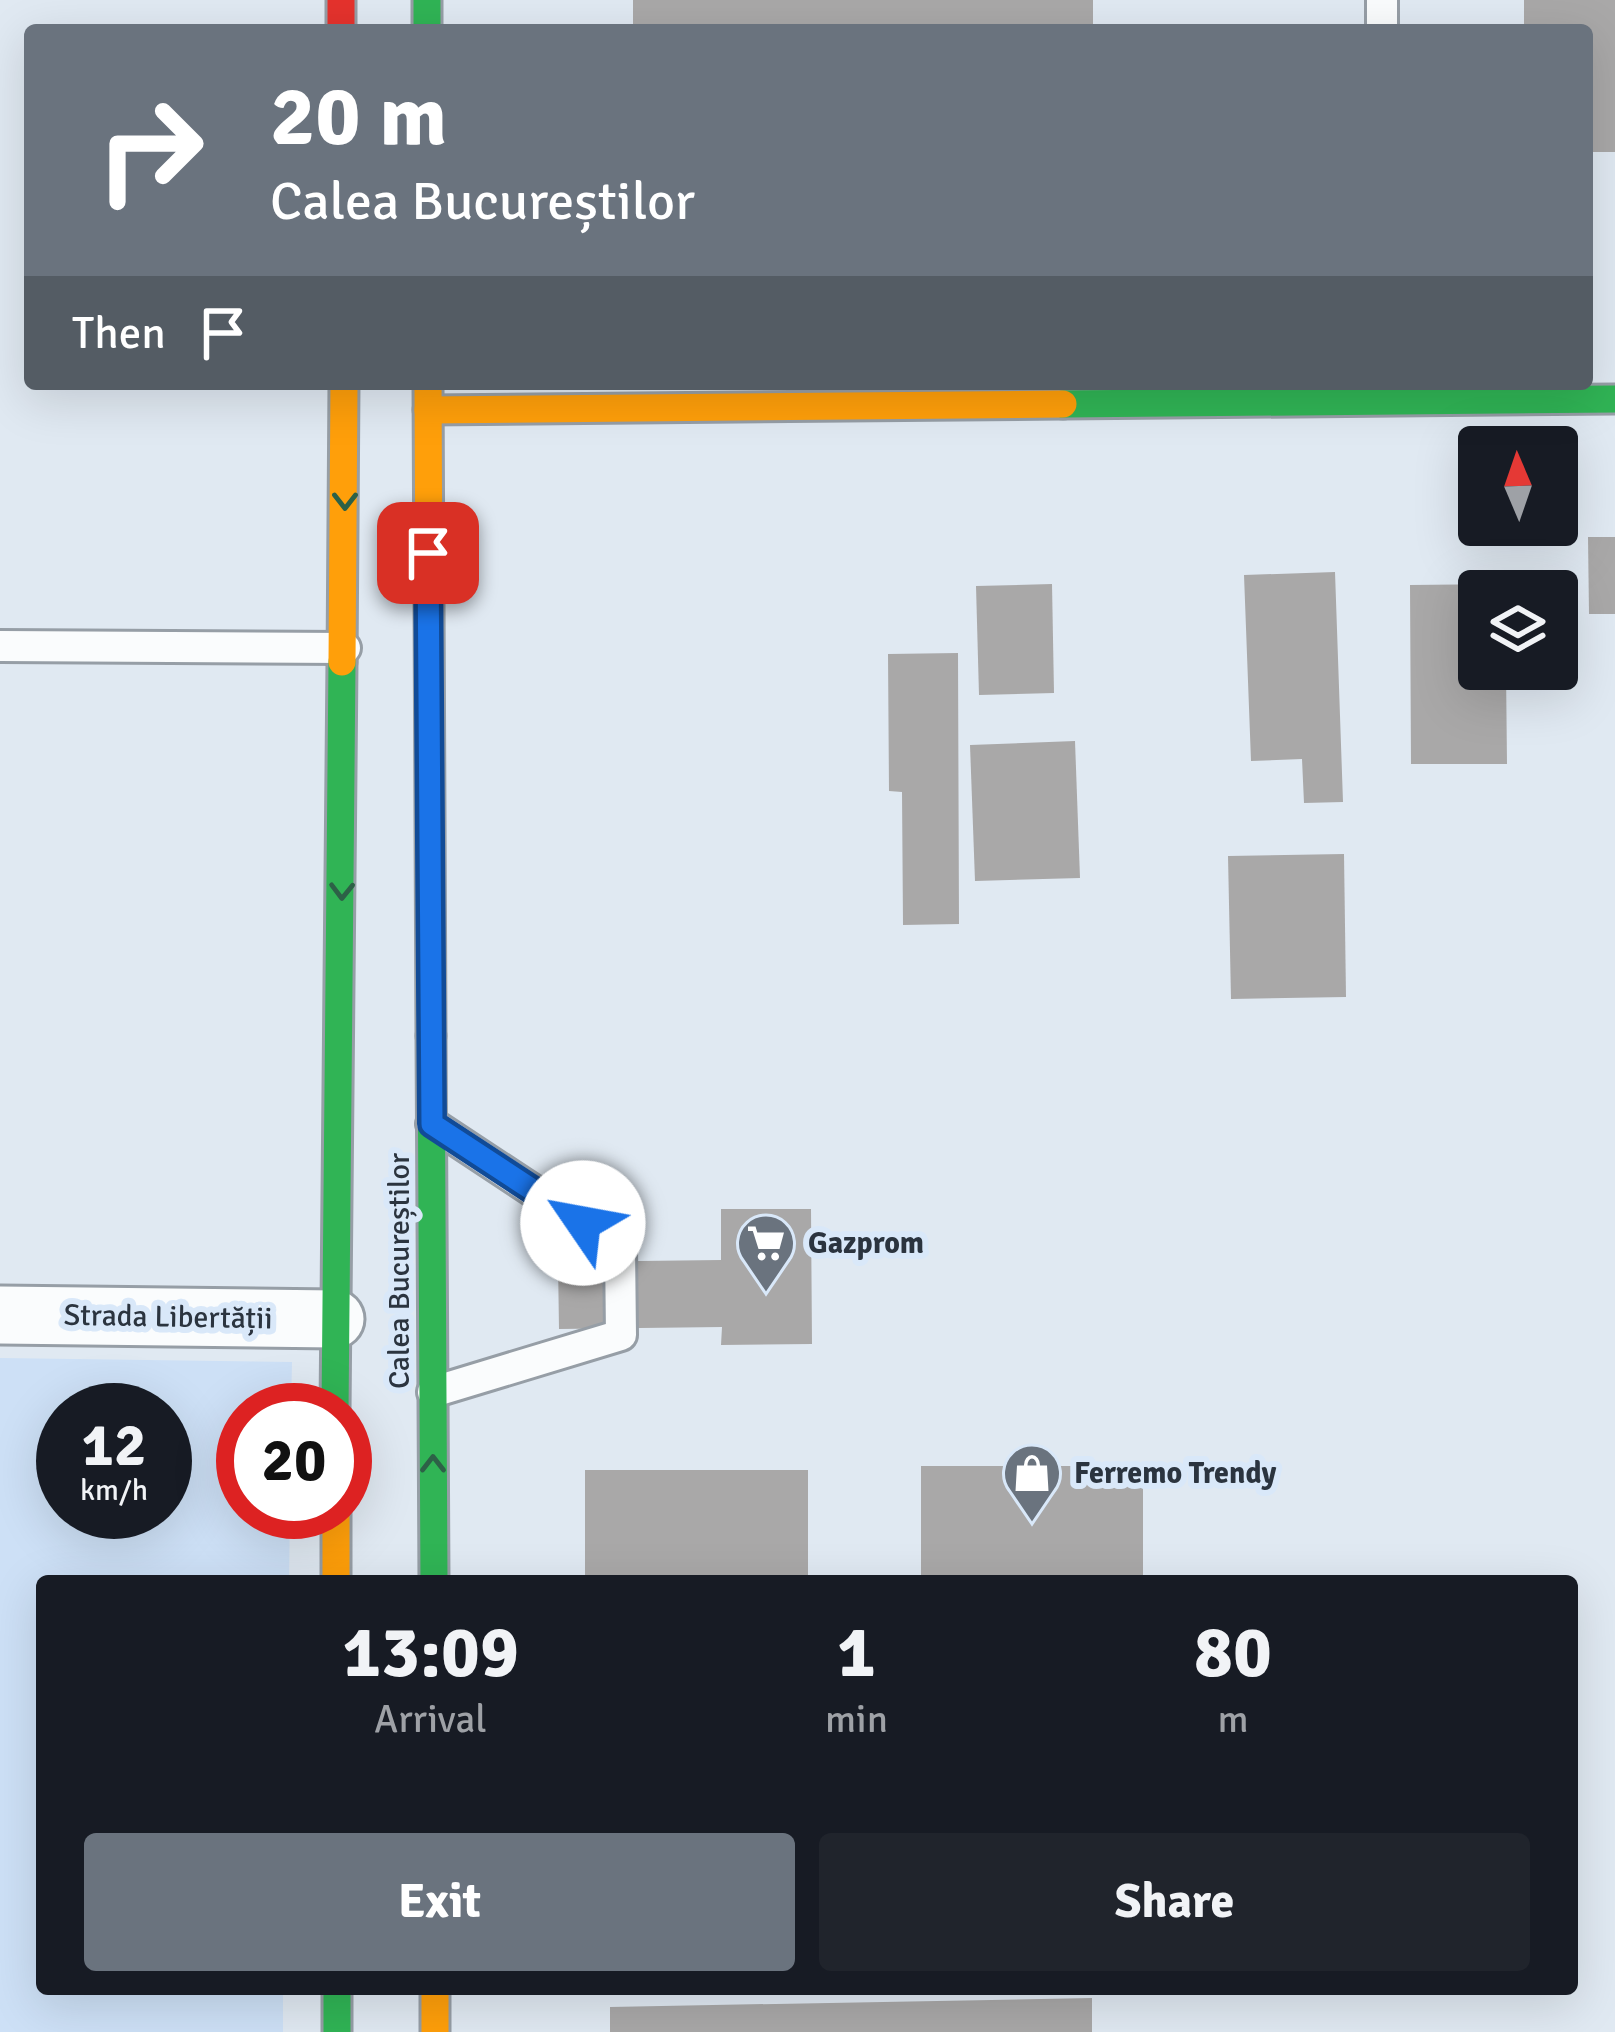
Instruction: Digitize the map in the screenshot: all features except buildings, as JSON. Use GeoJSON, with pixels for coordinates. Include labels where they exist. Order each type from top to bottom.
{"type":"FeatureCollection","features":[{"type":"Feature","properties":{"kind":"main road","name":"Calea Bucureștilor"},"geometry":{"type":"LineString","coordinates":[[335,1383],[346,648],[344,390]]}},
{"type":"Feature","properties":{"kind":"main road"},"geometry":{"type":"LineString","coordinates":[[428,397],[1385,393],[1615,399]]}},
{"type":"Feature","properties":{"kind":"main road","name":"Calea Bucureștilor"},"geometry":{"type":"LineString","coordinates":[[428,397],[434,1575]]}},
{"type":"Feature","properties":{"kind":"main road"},"geometry":{"type":"LineString","coordinates":[[336,1539],[336,1575]]}},
{"type":"Feature","properties":{"kind":"main road"},"geometry":{"type":"LineString","coordinates":[[337,1995],[337,2032]]}},
{"type":"Feature","properties":{"kind":"main road"},"geometry":{"type":"LineString","coordinates":[[435,1995],[435,2032]]}},
{"type":"Feature","properties":{"kind":"street","name":"Strada Libertății"},"geometry":{"type":"LineString","coordinates":[[0,1315],[335,1319]]}},
{"type":"Feature","properties":{"kind":"lane"},"geometry":{"type":"LineString","coordinates":[[0,646],[346,648]]}},
{"type":"Feature","properties":{"kind":"lane"},"geometry":{"type":"LineString","coordinates":[[432,1124],[620,1248],[621,1270],[621,1335],[433,1392]]}},
{"type":"Feature","properties":{"kind":"shaded area"},"geometry":{"type":"Polygon","coordinates":[[[0,1358],[292,1362],[292,1383],[216,1383],[216,1539],[290,1539],[289,1575],[36,1575],[36,1995],[283,1995],[283,2032],[0,2032],[0,1358]]]}},
{"type":"Feature","properties":{"kind":"traffic: fast"},"geometry":{"type":"LineString","coordinates":[[427,0],[427,24]]}},
{"type":"Feature","properties":{"kind":"traffic: fast"},"geometry":{"type":"LineString","coordinates":[[1063,404],[1615,399]]}},
{"type":"Feature","properties":{"kind":"traffic: fast"},"geometry":{"type":"LineString","coordinates":[[335,1383],[342,662]]}},
{"type":"Feature","properties":{"kind":"traffic: fast"},"geometry":{"type":"LineString","coordinates":[[431,1036],[434,1575]]}},
{"type":"Feature","properties":{"kind":"traffic: fast"},"geometry":{"type":"LineString","coordinates":[[337,1995],[337,2032]]}},
{"type":"Feature","properties":{"kind":"traffic: slow"},"geometry":{"type":"LineString","coordinates":[[342,662],[344,390]]}},
{"type":"Feature","properties":{"kind":"traffic: slow"},"geometry":{"type":"LineString","coordinates":[[428,390],[431,1036]]}},
{"type":"Feature","properties":{"kind":"traffic: slow"},"geometry":{"type":"LineString","coordinates":[[428,410],[1063,404]]}},
{"type":"Feature","properties":{"kind":"traffic: slow"},"geometry":{"type":"LineString","coordinates":[[336,1539],[336,1575]]}},
{"type":"Feature","properties":{"kind":"traffic: slow"},"geometry":{"type":"LineString","coordinates":[[435,1995],[435,2032]]}},
{"type":"Feature","properties":{"kind":"traffic: jam"},"geometry":{"type":"LineString","coordinates":[[341,0],[341,24]]}},
{"type":"Feature","properties":{"kind":"place","name":"Gazprom"},"geometry":{"type":"Point","coordinates":[766,1294]}},
{"type":"Feature","properties":{"kind":"place","name":"Ferremo Trendy"},"geometry":{"type":"Point","coordinates":[1032,1524]}},
{"type":"Feature","properties":{"kind":"route"},"geometry":{"type":"LineString","coordinates":[[428,553],[432,1124],[583,1223]]}}]}
